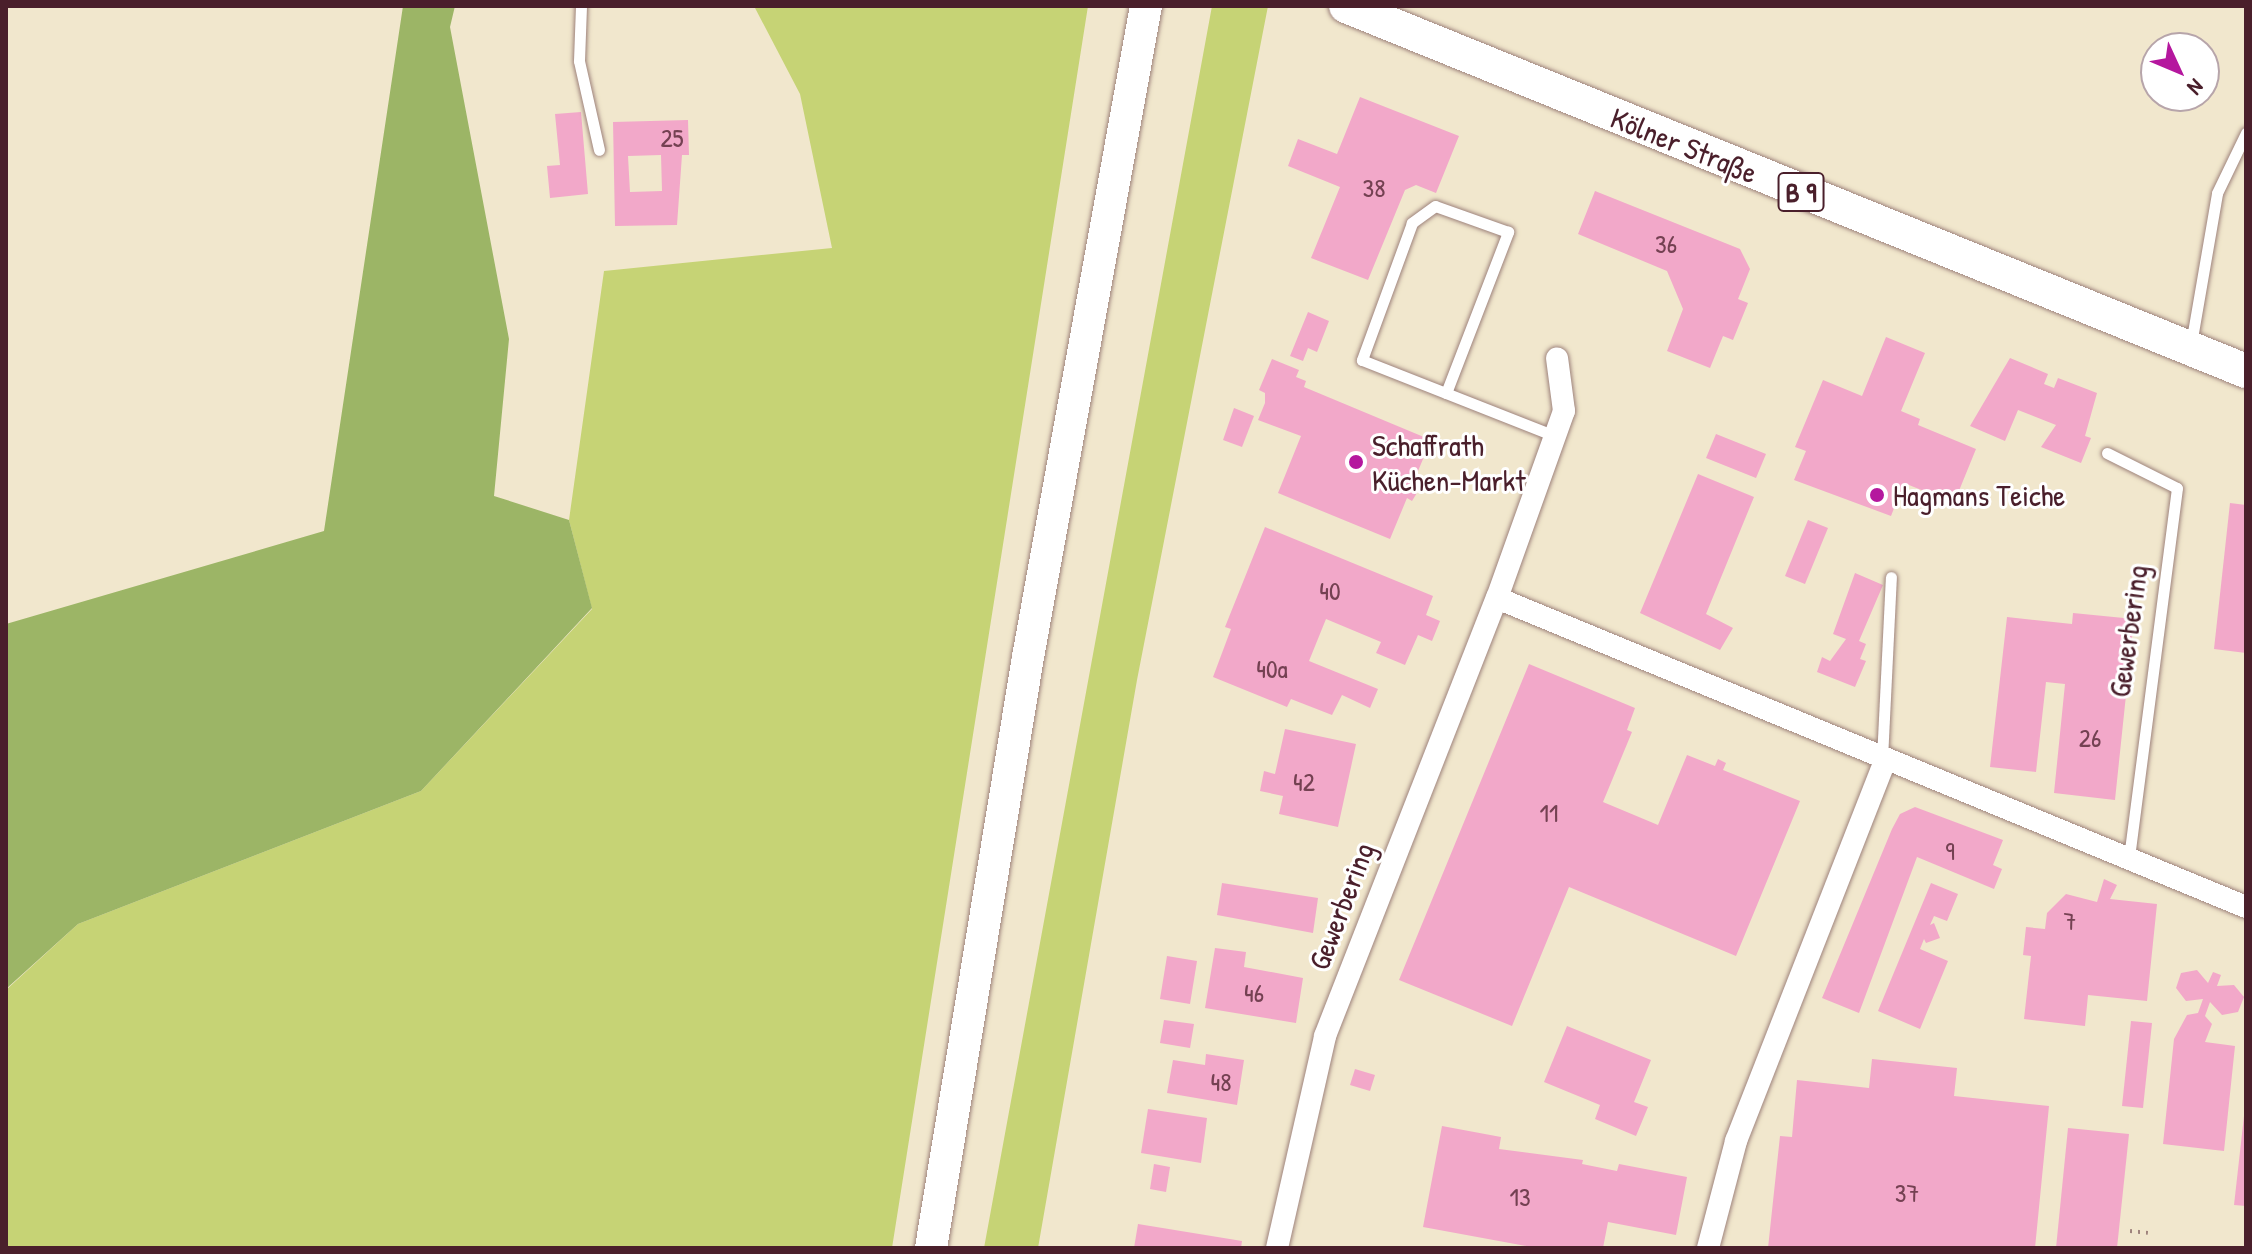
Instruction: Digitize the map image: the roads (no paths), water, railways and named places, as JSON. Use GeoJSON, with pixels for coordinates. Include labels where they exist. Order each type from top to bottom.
{"type":"FeatureCollection","features":[{"type":"Feature","properties":{"kind":"main road"},"geometry":{"type":"LineString","coordinates":[[931,1248],[1031,641],[1146,6]]}},
{"type":"Feature","properties":{"kind":"main road","name":"Kölner Straße"},"geometry":{"type":"LineString","coordinates":[[1346,6],[2246,371]]}},
{"type":"Feature","properties":{"kind":"street","name":"Gewerbering"},"geometry":{"type":"LineString","coordinates":[[1277,1248],[1316,1060],[1342,984],[1497,598],[1564,411],[1557,358]]}},
{"type":"Feature","properties":{"kind":"street"},"geometry":{"type":"LineString","coordinates":[[1497,598],[2246,907]]}},
{"type":"Feature","properties":{"kind":"street"},"geometry":{"type":"LineString","coordinates":[[1708,1248],[1741,1128],[1884,760]]}},
{"type":"Feature","properties":{"kind":"lane"},"geometry":{"type":"LineString","coordinates":[[581,6],[579,61],[599,150]]}},
{"type":"Feature","properties":{"kind":"lane"},"geometry":{"type":"LineString","coordinates":[[2190,348],[2217,193],[2246,133]]}},
{"type":"Feature","properties":{"kind":"lane"},"geometry":{"type":"LineString","coordinates":[[1446,393],[1508,232],[1435,206],[1412,223],[1362,360],[1555,436]]}},
{"type":"Feature","properties":{"kind":"lane","name":"Gewerbering"},"geometry":{"type":"LineString","coordinates":[[2107,453],[2177,488],[2129,860]]}},
{"type":"Feature","properties":{"kind":"lane"},"geometry":{"type":"LineString","coordinates":[[1884,760],[1891,577]]}},
{"type":"Feature","properties":{"kind":"place","name":"Schaffrath Küchen-Markt"},"geometry":{"type":"Point","coordinates":[1356,462]}},
{"type":"Feature","properties":{"kind":"place","name":"Hagmans Teiche"},"geometry":{"type":"Point","coordinates":[1877,495]}}]}
